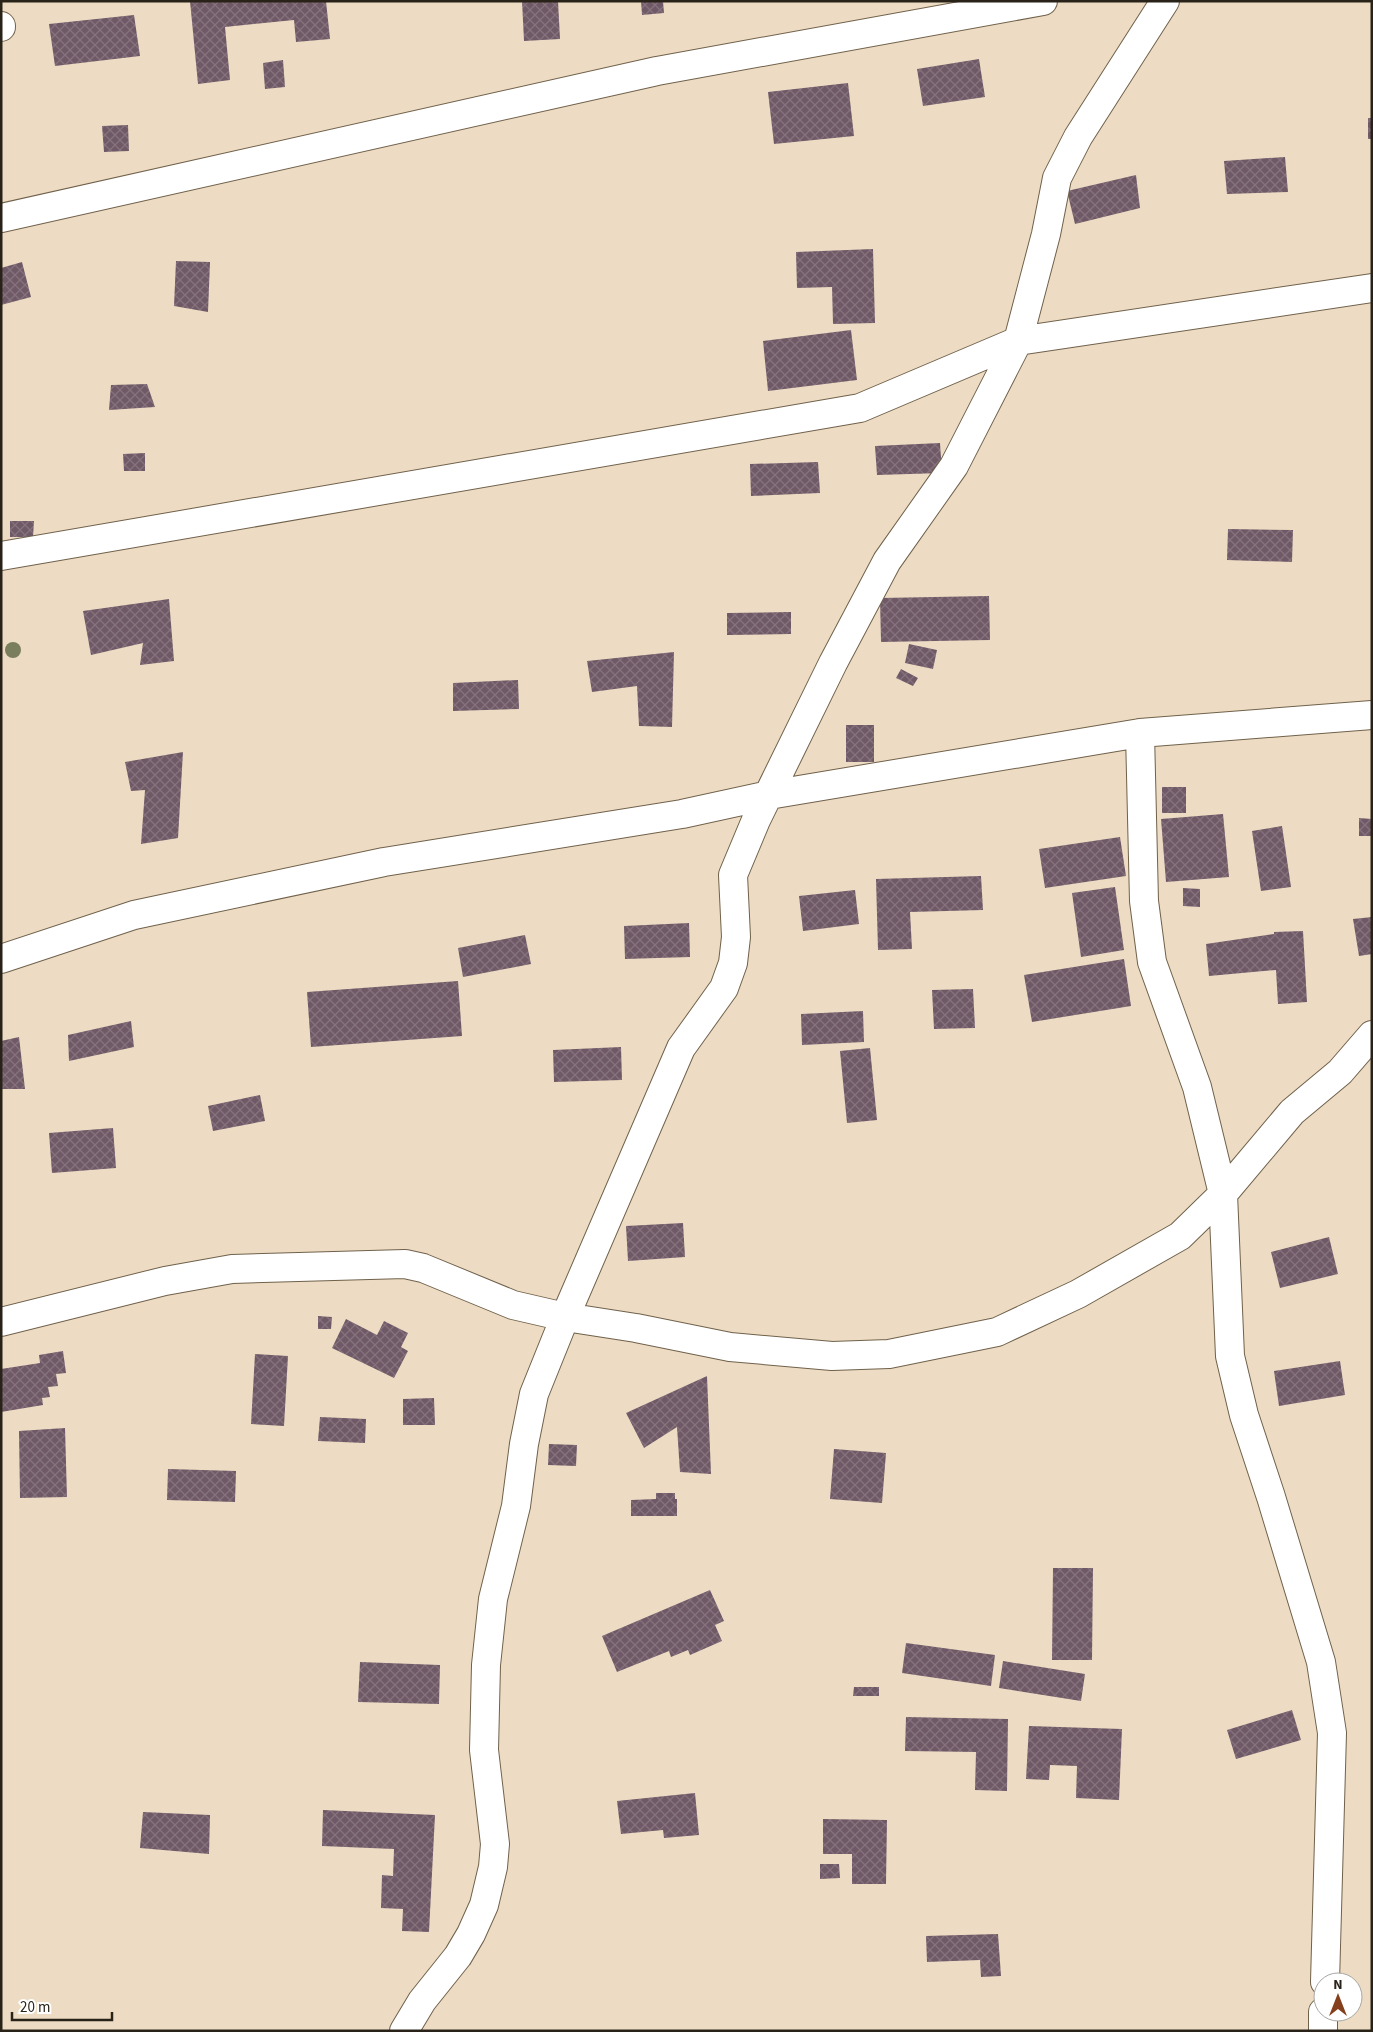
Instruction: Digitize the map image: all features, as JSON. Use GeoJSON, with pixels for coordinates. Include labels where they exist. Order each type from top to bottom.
{"type":"FeatureCollection","features":[{"type":"Feature","properties":{"kind":"street"},"geometry":{"type":"LineString","coordinates":[[1,218],[656,71],[1043,1]]}},
{"type":"Feature","properties":{"kind":"street"},"geometry":{"type":"LineString","coordinates":[[404,2031],[422,2000],[458,1956],[471,1934],[484,1905],[493,1867],[495,1844],[484,1750],[486,1665],[493,1599],[516,1506],[524,1444],[534,1394],[565,1317],[681,1048],[724,988],[729,978],[734,963],[736,937],[733,875],[769,795],[833,663],[887,561],[954,466],[1018,341],[1046,234],[1057,178],[1078,137],[1165,1]]}},
{"type":"Feature","properties":{"kind":"street"},"geometry":{"type":"LineString","coordinates":[[1,556],[860,408],[1018,341],[1372,288]]}},
{"type":"Feature","properties":{"kind":"street"},"geometry":{"type":"LineString","coordinates":[[1,958],[134,915],[384,862],[682,814],[769,795],[1140,734],[1372,715]]}},
{"type":"Feature","properties":{"kind":"street"},"geometry":{"type":"LineString","coordinates":[[1140,734],[1144,901],[1152,962],[1198,1087],[1223,1194],[1230,1356],[1244,1415],[1321,1662],[1332,1733],[1324,1972]]}},
{"type":"Feature","properties":{"kind":"street"},"geometry":{"type":"LineString","coordinates":[[1,1322],[165,1282],[232,1269],[405,1264],[423,1268],[513,1305],[565,1317],[636,1328],[730,1347],[832,1356],[888,1354],[997,1332],[1078,1294],[1180,1236],[1223,1194],[1292,1112],[1340,1072],[1372,1035]]}},
{"type":"Feature","properties":{"kind":"building"},"geometry":{"type":"Polygon","coordinates":[[[190,1],[326,1],[330,39],[296,42],[294,20],[225,27],[230,80],[198,84],[190,1]]]}},
{"type":"Feature","properties":{"kind":"building"},"geometry":{"type":"Polygon","coordinates":[[[522,1],[558,1],[560,39],[524,41],[522,1]]]}},
{"type":"Feature","properties":{"kind":"building"},"geometry":{"type":"Polygon","coordinates":[[[641,1],[663,1],[664,13],[642,15],[641,1]]]}},
{"type":"Feature","properties":{"kind":"building"},"geometry":{"type":"Polygon","coordinates":[[[134,15],[140,56],[55,66],[49,24],[134,15]]]}},
{"type":"Feature","properties":{"kind":"building"},"geometry":{"type":"Polygon","coordinates":[[[979,59],[985,97],[923,106],[917,69],[979,59]]]}},
{"type":"Feature","properties":{"kind":"building"},"geometry":{"type":"Polygon","coordinates":[[[283,60],[285,87],[265,89],[263,63],[283,60]]]}},
{"type":"Feature","properties":{"kind":"building"},"geometry":{"type":"Polygon","coordinates":[[[848,83],[854,136],[774,144],[768,92],[848,83]]]}},
{"type":"Feature","properties":{"kind":"building"},"geometry":{"type":"Polygon","coordinates":[[[1368,118],[1372,118],[1372,139],[1368,139],[1368,118]]]}},
{"type":"Feature","properties":{"kind":"building"},"geometry":{"type":"Polygon","coordinates":[[[128,125],[129,151],[104,152],[102,126],[128,125]]]}},
{"type":"Feature","properties":{"kind":"building"},"geometry":{"type":"Polygon","coordinates":[[[1285,157],[1288,192],[1227,194],[1224,161],[1285,157]]]}},
{"type":"Feature","properties":{"kind":"building"},"geometry":{"type":"Polygon","coordinates":[[[1136,175],[1140,208],[1075,224],[1067,191],[1136,175]]]}},
{"type":"Feature","properties":{"kind":"building"},"geometry":{"type":"Polygon","coordinates":[[[873,249],[875,323],[833,324],[832,287],[797,288],[796,252],[873,249]]]}},
{"type":"Feature","properties":{"kind":"building"},"geometry":{"type":"Polygon","coordinates":[[[176,261],[210,262],[208,312],[174,306],[176,261]]]}},
{"type":"Feature","properties":{"kind":"building"},"geometry":{"type":"Polygon","coordinates":[[[22,262],[31,297],[1,305],[1,268],[22,262]]]}},
{"type":"Feature","properties":{"kind":"building"},"geometry":{"type":"Polygon","coordinates":[[[851,330],[857,380],[768,391],[763,341],[851,330]]]}},
{"type":"Feature","properties":{"kind":"building"},"geometry":{"type":"Polygon","coordinates":[[[147,384],[155,407],[109,410],[111,385],[147,384]]]}},
{"type":"Feature","properties":{"kind":"building"},"geometry":{"type":"Polygon","coordinates":[[[940,443],[942,473],[877,475],[875,446],[940,443]]]}},
{"type":"Feature","properties":{"kind":"building"},"geometry":{"type":"Polygon","coordinates":[[[145,453],[145,471],[124,471],[123,454],[145,453]]]}},
{"type":"Feature","properties":{"kind":"building"},"geometry":{"type":"Polygon","coordinates":[[[818,462],[820,493],[751,496],[750,464],[818,462]]]}},
{"type":"Feature","properties":{"kind":"building"},"geometry":{"type":"Polygon","coordinates":[[[10,521],[34,521],[33,537],[10,537],[10,521]]]}},
{"type":"Feature","properties":{"kind":"building"},"geometry":{"type":"Polygon","coordinates":[[[1228,529],[1293,530],[1292,562],[1227,560],[1228,529]]]}},
{"type":"Feature","properties":{"kind":"building"},"geometry":{"type":"Polygon","coordinates":[[[989,596],[990,640],[881,642],[880,598],[989,596]]]}},
{"type":"Feature","properties":{"kind":"building"},"geometry":{"type":"Polygon","coordinates":[[[169,599],[174,661],[140,665],[143,643],[91,655],[83,611],[169,599]]]}},
{"type":"Feature","properties":{"kind":"building"},"geometry":{"type":"Polygon","coordinates":[[[791,612],[791,634],[727,635],[727,613],[791,612]]]}},
{"type":"Feature","properties":{"kind":"building"},"geometry":{"type":"Polygon","coordinates":[[[909,644],[937,650],[933,669],[905,663],[909,644]]]}},
{"type":"Feature","properties":{"kind":"building"},"geometry":{"type":"Polygon","coordinates":[[[674,652],[672,727],[639,726],[637,686],[592,692],[587,661],[674,652]]]}},
{"type":"Feature","properties":{"kind":"building"},"geometry":{"type":"Polygon","coordinates":[[[901,669],[918,678],[913,686],[896,678],[901,669]]]}},
{"type":"Feature","properties":{"kind":"building"},"geometry":{"type":"Polygon","coordinates":[[[518,680],[519,709],[453,711],[453,683],[518,680]]]}},
{"type":"Feature","properties":{"kind":"building"},"geometry":{"type":"Polygon","coordinates":[[[846,725],[874,725],[874,762],[846,762],[846,725]]]}},
{"type":"Feature","properties":{"kind":"building"},"geometry":{"type":"Polygon","coordinates":[[[183,752],[178,838],[141,844],[145,790],[131,791],[125,762],[183,752]]]}},
{"type":"Feature","properties":{"kind":"building"},"geometry":{"type":"Polygon","coordinates":[[[1162,787],[1186,787],[1186,813],[1162,813],[1162,787]]]}},
{"type":"Feature","properties":{"kind":"building"},"geometry":{"type":"Polygon","coordinates":[[[1223,814],[1229,877],[1166,882],[1161,819],[1223,814]]]}},
{"type":"Feature","properties":{"kind":"building"},"geometry":{"type":"Polygon","coordinates":[[[1359,818],[1372,819],[1372,836],[1359,836],[1359,818]]]}},
{"type":"Feature","properties":{"kind":"building"},"geometry":{"type":"Polygon","coordinates":[[[1282,826],[1291,887],[1261,891],[1252,831],[1282,826]]]}},
{"type":"Feature","properties":{"kind":"building"},"geometry":{"type":"Polygon","coordinates":[[[1120,837],[1126,876],[1045,888],[1039,849],[1120,837]]]}},
{"type":"Feature","properties":{"kind":"building"},"geometry":{"type":"Polygon","coordinates":[[[981,876],[983,910],[910,912],[912,949],[878,950],[876,879],[981,876]]]}},
{"type":"Feature","properties":{"kind":"building"},"geometry":{"type":"Polygon","coordinates":[[[1115,887],[1124,950],[1081,957],[1072,893],[1115,887]]]}},
{"type":"Feature","properties":{"kind":"building"},"geometry":{"type":"Polygon","coordinates":[[[1183,888],[1200,889],[1200,907],[1183,906],[1183,888]]]}},
{"type":"Feature","properties":{"kind":"building"},"geometry":{"type":"Polygon","coordinates":[[[855,890],[859,924],[803,931],[799,896],[855,890]]]}},
{"type":"Feature","properties":{"kind":"building"},"geometry":{"type":"Polygon","coordinates":[[[1372,917],[1372,954],[1359,956],[1353,919],[1372,917]]]}},
{"type":"Feature","properties":{"kind":"building"},"geometry":{"type":"Polygon","coordinates":[[[689,923],[690,957],[625,959],[624,926],[689,923]]]}},
{"type":"Feature","properties":{"kind":"building"},"geometry":{"type":"Polygon","coordinates":[[[1303,931],[1307,1002],[1278,1004],[1276,970],[1209,976],[1206,944],[1274,934],[1274,932],[1303,931]]]}},
{"type":"Feature","properties":{"kind":"building"},"geometry":{"type":"Polygon","coordinates":[[[525,935],[531,964],[463,977],[458,948],[525,935]]]}},
{"type":"Feature","properties":{"kind":"building"},"geometry":{"type":"Polygon","coordinates":[[[1124,959],[1131,1006],[1032,1022],[1024,975],[1124,959]]]}},
{"type":"Feature","properties":{"kind":"building"},"geometry":{"type":"Polygon","coordinates":[[[458,981],[462,1036],[311,1047],[307,992],[458,981]]]}},
{"type":"Feature","properties":{"kind":"building"},"geometry":{"type":"Polygon","coordinates":[[[973,989],[975,1028],[934,1029],[932,990],[973,989]]]}},
{"type":"Feature","properties":{"kind":"building"},"geometry":{"type":"Polygon","coordinates":[[[863,1011],[864,1042],[802,1045],[801,1014],[863,1011]]]}},
{"type":"Feature","properties":{"kind":"building"},"geometry":{"type":"Polygon","coordinates":[[[131,1021],[134,1047],[69,1061],[68,1035],[131,1021]]]}},
{"type":"Feature","properties":{"kind":"building"},"geometry":{"type":"Polygon","coordinates":[[[19,1037],[25,1089],[1,1089],[1,1041],[19,1037]]]}},
{"type":"Feature","properties":{"kind":"building"},"geometry":{"type":"Polygon","coordinates":[[[621,1047],[622,1080],[554,1082],[553,1050],[621,1047]]]}},
{"type":"Feature","properties":{"kind":"building"},"geometry":{"type":"Polygon","coordinates":[[[870,1048],[877,1120],[847,1123],[840,1051],[870,1048]]]}},
{"type":"Feature","properties":{"kind":"building"},"geometry":{"type":"Polygon","coordinates":[[[260,1095],[265,1121],[213,1131],[208,1106],[260,1095]]]}},
{"type":"Feature","properties":{"kind":"building"},"geometry":{"type":"Polygon","coordinates":[[[113,1128],[116,1168],[52,1173],[49,1133],[113,1128]]]}},
{"type":"Feature","properties":{"kind":"building"},"geometry":{"type":"Polygon","coordinates":[[[683,1223],[685,1257],[628,1261],[626,1226],[683,1223]]]}},
{"type":"Feature","properties":{"kind":"building"},"geometry":{"type":"Polygon","coordinates":[[[1329,1237],[1338,1274],[1280,1288],[1271,1252],[1329,1237]]]}},
{"type":"Feature","properties":{"kind":"building"},"geometry":{"type":"Polygon","coordinates":[[[318,1316],[332,1317],[331,1329],[318,1329],[318,1316]]]}},
{"type":"Feature","properties":{"kind":"building"},"geometry":{"type":"Polygon","coordinates":[[[346,1319],[377,1335],[384,1321],[408,1333],[401,1347],[408,1351],[394,1378],[332,1348],[346,1319]]]}},
{"type":"Feature","properties":{"kind":"building"},"geometry":{"type":"Polygon","coordinates":[[[63,1351],[66,1373],[56,1374],[58,1386],[48,1387],[50,1397],[42,1398],[43,1405],[1,1412],[1,1369],[40,1363],[39,1355],[63,1351]]]}},
{"type":"Feature","properties":{"kind":"building"},"geometry":{"type":"Polygon","coordinates":[[[255,1354],[288,1356],[284,1426],[251,1424],[255,1354]]]}},
{"type":"Feature","properties":{"kind":"building"},"geometry":{"type":"Polygon","coordinates":[[[1340,1361],[1345,1395],[1279,1406],[1274,1371],[1340,1361]]]}},
{"type":"Feature","properties":{"kind":"building"},"geometry":{"type":"Polygon","coordinates":[[[707,1376],[711,1474],[680,1472],[677,1427],[644,1448],[626,1413],[707,1376]]]}},
{"type":"Feature","properties":{"kind":"building"},"geometry":{"type":"Polygon","coordinates":[[[434,1398],[435,1425],[403,1425],[403,1399],[434,1398]]]}},
{"type":"Feature","properties":{"kind":"building"},"geometry":{"type":"Polygon","coordinates":[[[320,1417],[366,1419],[365,1443],[318,1441],[320,1417]]]}},
{"type":"Feature","properties":{"kind":"building"},"geometry":{"type":"Polygon","coordinates":[[[65,1428],[67,1497],[20,1498],[19,1431],[65,1428]]]}},
{"type":"Feature","properties":{"kind":"building"},"geometry":{"type":"Polygon","coordinates":[[[549,1444],[577,1445],[576,1466],[548,1465],[549,1444]]]}},
{"type":"Feature","properties":{"kind":"building"},"geometry":{"type":"Polygon","coordinates":[[[834,1449],[886,1453],[882,1503],[830,1499],[834,1449]]]}},
{"type":"Feature","properties":{"kind":"building"},"geometry":{"type":"Polygon","coordinates":[[[168,1469],[236,1471],[235,1502],[167,1500],[168,1469]]]}},
{"type":"Feature","properties":{"kind":"building"},"geometry":{"type":"Polygon","coordinates":[[[656,1493],[675,1493],[677,1516],[631,1516],[631,1500],[656,1499],[656,1493]]]}},
{"type":"Feature","properties":{"kind":"building"},"geometry":{"type":"Polygon","coordinates":[[[1053,1568],[1093,1568],[1092,1660],[1052,1660],[1053,1568]]]}},
{"type":"Feature","properties":{"kind":"building"},"geometry":{"type":"Polygon","coordinates":[[[710,1590],[724,1621],[715,1625],[722,1641],[690,1655],[688,1650],[671,1657],[669,1651],[617,1672],[602,1636],[710,1590]]]}},
{"type":"Feature","properties":{"kind":"building"},"geometry":{"type":"Polygon","coordinates":[[[906,1643],[995,1655],[991,1686],[902,1673],[906,1643]]]}},
{"type":"Feature","properties":{"kind":"building"},"geometry":{"type":"Polygon","coordinates":[[[1003,1661],[1085,1674],[1081,1701],[999,1688],[1003,1661]]]}},
{"type":"Feature","properties":{"kind":"building"},"geometry":{"type":"Polygon","coordinates":[[[360,1662],[440,1665],[439,1704],[358,1702],[360,1662]]]}},
{"type":"Feature","properties":{"kind":"building"},"geometry":{"type":"Polygon","coordinates":[[[854,1687],[879,1687],[879,1696],[853,1696],[854,1687]]]}},
{"type":"Feature","properties":{"kind":"building"},"geometry":{"type":"Polygon","coordinates":[[[1292,1710],[1301,1740],[1236,1759],[1227,1730],[1292,1710]]]}},
{"type":"Feature","properties":{"kind":"building"},"geometry":{"type":"Polygon","coordinates":[[[906,1717],[1008,1719],[1007,1791],[975,1790],[976,1752],[905,1751],[906,1717]]]}},
{"type":"Feature","properties":{"kind":"building"},"geometry":{"type":"Polygon","coordinates":[[[1029,1726],[1122,1729],[1119,1800],[1076,1798],[1077,1766],[1050,1765],[1049,1780],[1026,1779],[1029,1726]]]}},
{"type":"Feature","properties":{"kind":"building"},"geometry":{"type":"Polygon","coordinates":[[[695,1793],[699,1835],[664,1838],[663,1830],[621,1834],[617,1801],[695,1793]]]}},
{"type":"Feature","properties":{"kind":"building"},"geometry":{"type":"Polygon","coordinates":[[[323,1810],[435,1815],[429,1932],[402,1931],[403,1909],[381,1908],[382,1875],[393,1876],[394,1849],[322,1846],[323,1810]]]}},
{"type":"Feature","properties":{"kind":"building"},"geometry":{"type":"Polygon","coordinates":[[[143,1812],[210,1815],[209,1854],[140,1848],[143,1812]]]}},
{"type":"Feature","properties":{"kind":"building"},"geometry":{"type":"Polygon","coordinates":[[[823,1819],[887,1820],[886,1884],[852,1884],[852,1854],[823,1854],[823,1819]]]}},
{"type":"Feature","properties":{"kind":"building"},"geometry":{"type":"Polygon","coordinates":[[[820,1864],[839,1864],[840,1878],[820,1879],[820,1864]]]}},
{"type":"Feature","properties":{"kind":"building"},"geometry":{"type":"Polygon","coordinates":[[[998,1934],[1001,1976],[981,1977],[980,1960],[927,1962],[926,1936],[998,1934]]]}}]}
